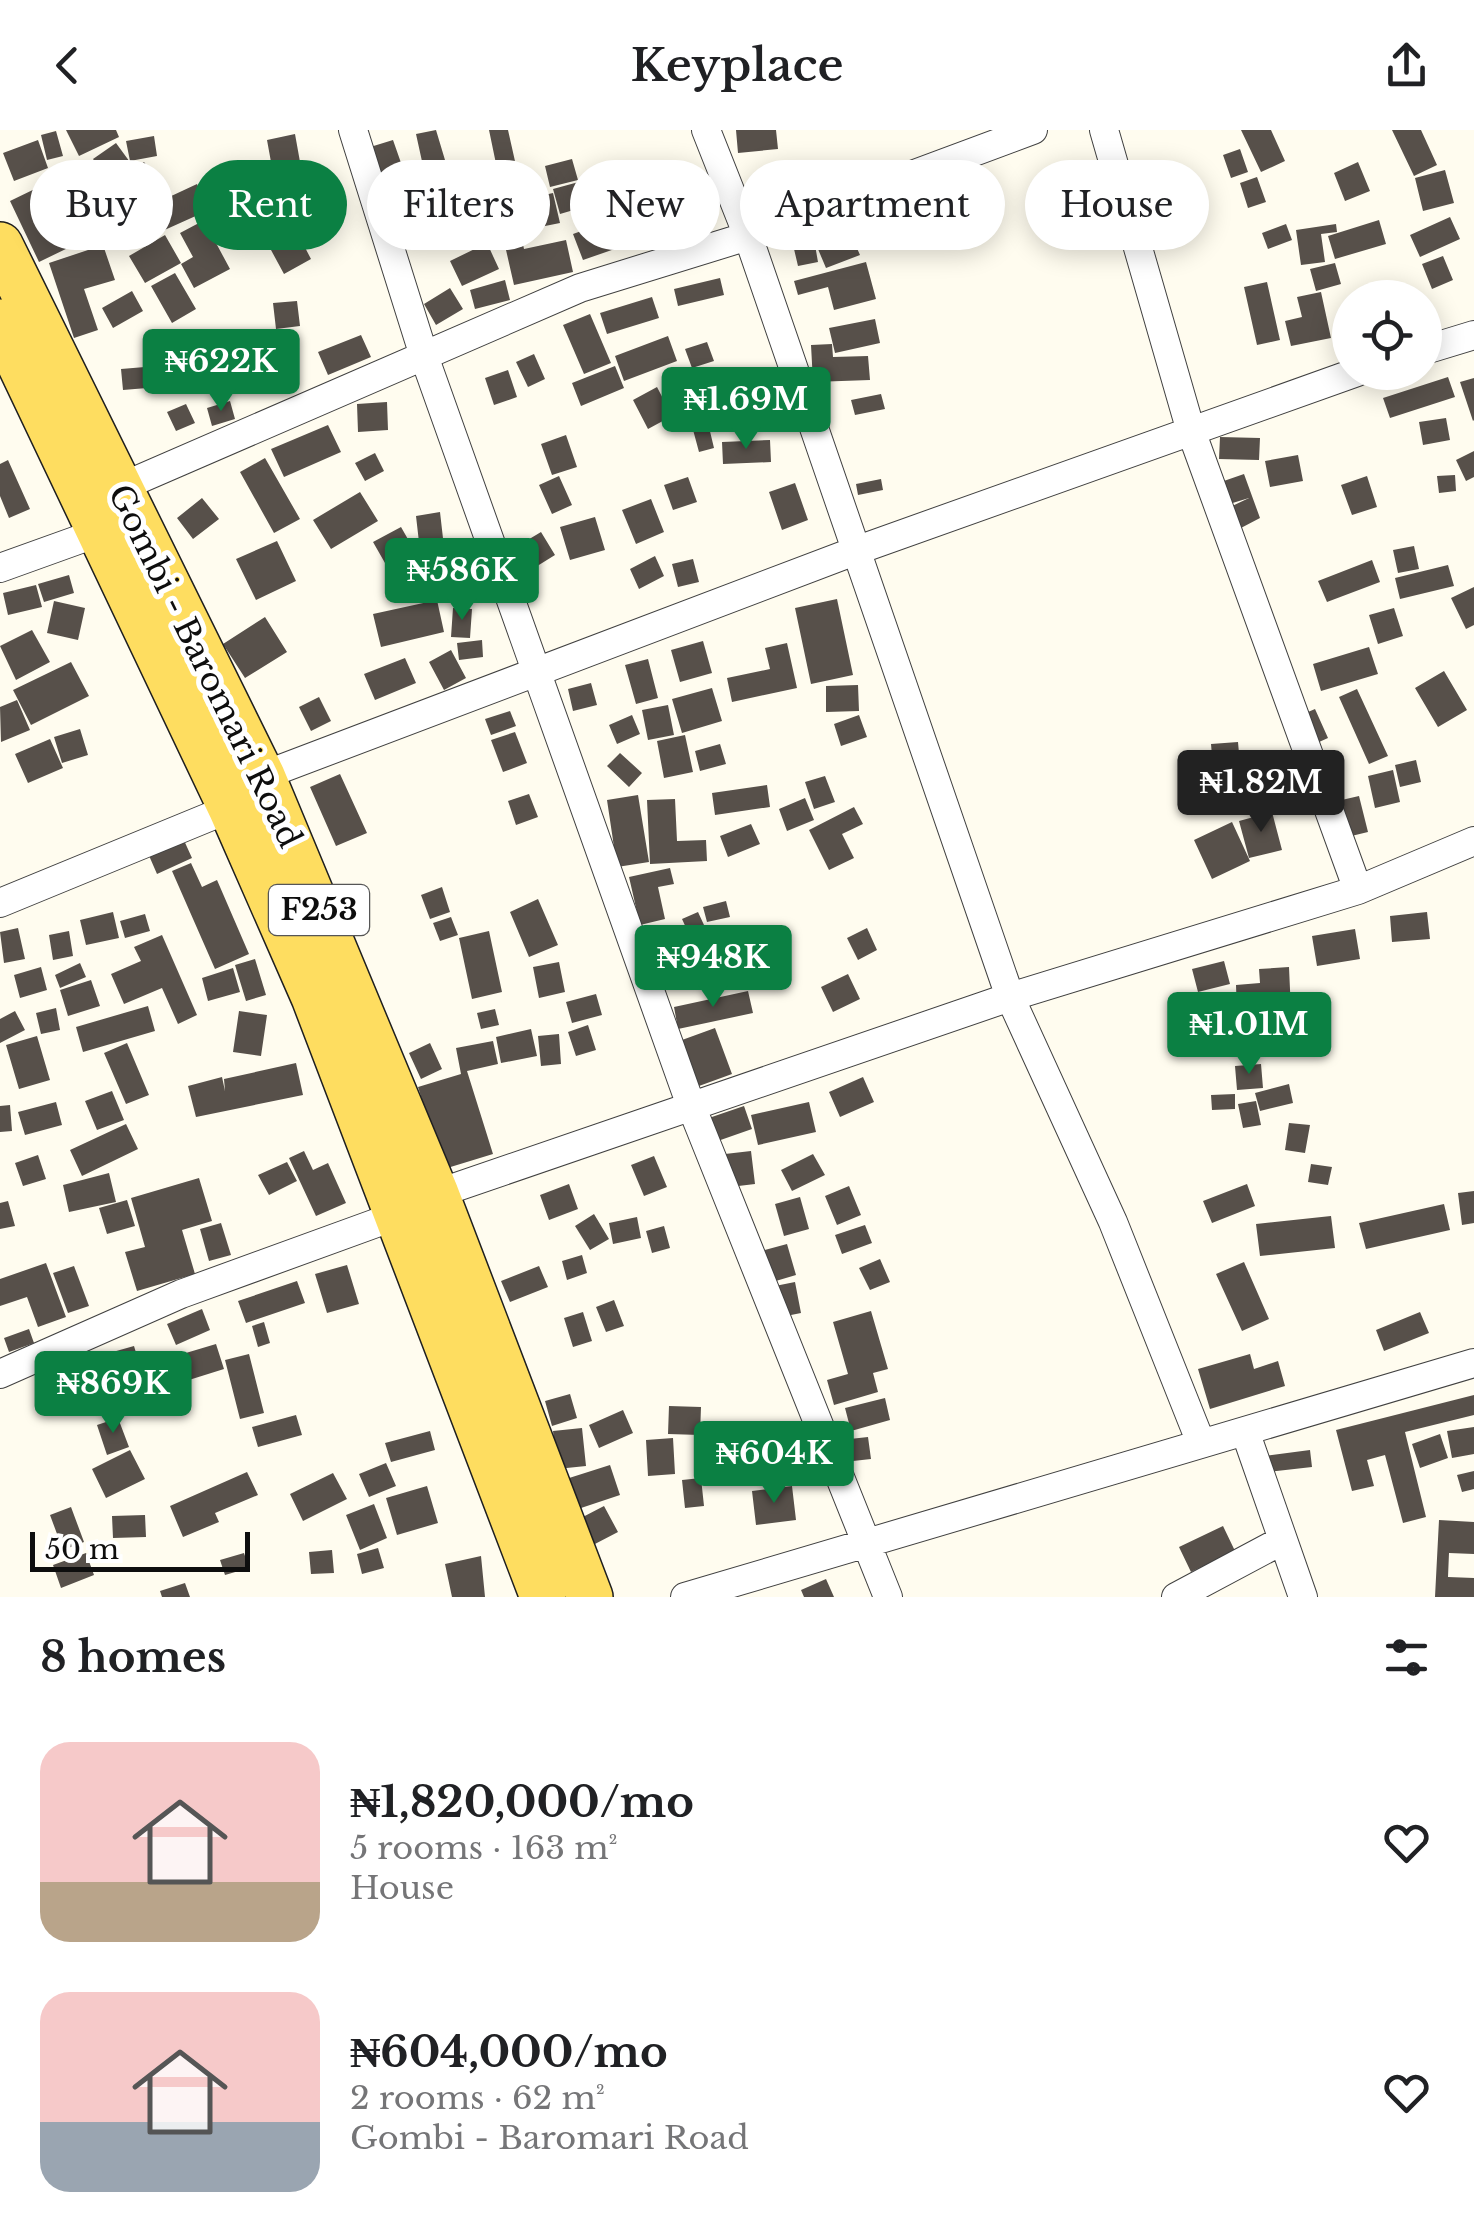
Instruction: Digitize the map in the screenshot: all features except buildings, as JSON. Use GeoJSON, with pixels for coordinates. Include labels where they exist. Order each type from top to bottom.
{"type":"FeatureCollection","features":[{"type":"Feature","properties":{"kind":"main road","name":"Gombi - Baromari Road"},"geometry":{"type":"LineString","coordinates":[[0,245],[262,776],[419,1204],[543,1597]]}},
{"type":"Feature","properties":{"kind":"main road","name":"Gombi - Baromari Road"},"geometry":{"type":"LineString","coordinates":[[0,322],[231,808],[314,997],[419,1204],[590,1597]]}},
{"type":"Feature","properties":{"kind":"street"},"geometry":{"type":"LineString","coordinates":[[354,130],[424,356],[690,1104],[888,1597]]}},
{"type":"Feature","properties":{"kind":"street"},"geometry":{"type":"LineString","coordinates":[[706,130],[740,216]]}},
{"type":"Feature","properties":{"kind":"street"},"geometry":{"type":"LineString","coordinates":[[952,160],[1033,130]]}},
{"type":"Feature","properties":{"kind":"street"},"geometry":{"type":"LineString","coordinates":[[1104,130],[1190,428],[1358,890]]}},
{"type":"Feature","properties":{"kind":"street"},"geometry":{"type":"LineString","coordinates":[[119,488],[580,288],[740,238]]}},
{"type":"Feature","properties":{"kind":"street"},"geometry":{"type":"LineString","coordinates":[[753,250],[1010,996],[1113,1222],[1200,1443]]}},
{"type":"Feature","properties":{"kind":"street"},"geometry":{"type":"LineString","coordinates":[[1442,345],[1474,336]]}},
{"type":"Feature","properties":{"kind":"street"},"geometry":{"type":"LineString","coordinates":[[262,776],[855,550],[1332,380]]}},
{"type":"Feature","properties":{"kind":"street"},"geometry":{"type":"LineString","coordinates":[[0,568],[100,532]]}},
{"type":"Feature","properties":{"kind":"street"},"geometry":{"type":"LineString","coordinates":[[0,903],[231,808]]}},
{"type":"Feature","properties":{"kind":"street"},"geometry":{"type":"LineString","coordinates":[[0,1374],[180,1294],[690,1104],[1010,996],[1358,890],[1474,841]]}},
{"type":"Feature","properties":{"kind":"street"},"geometry":{"type":"LineString","coordinates":[[684,1597],[1474,1363]]}},
{"type":"Feature","properties":{"kind":"street"},"geometry":{"type":"LineString","coordinates":[[1245,1432],[1303,1597]]}},
{"type":"Feature","properties":{"kind":"street"},"geometry":{"type":"LineString","coordinates":[[1176,1597],[1283,1540]]}}]}
